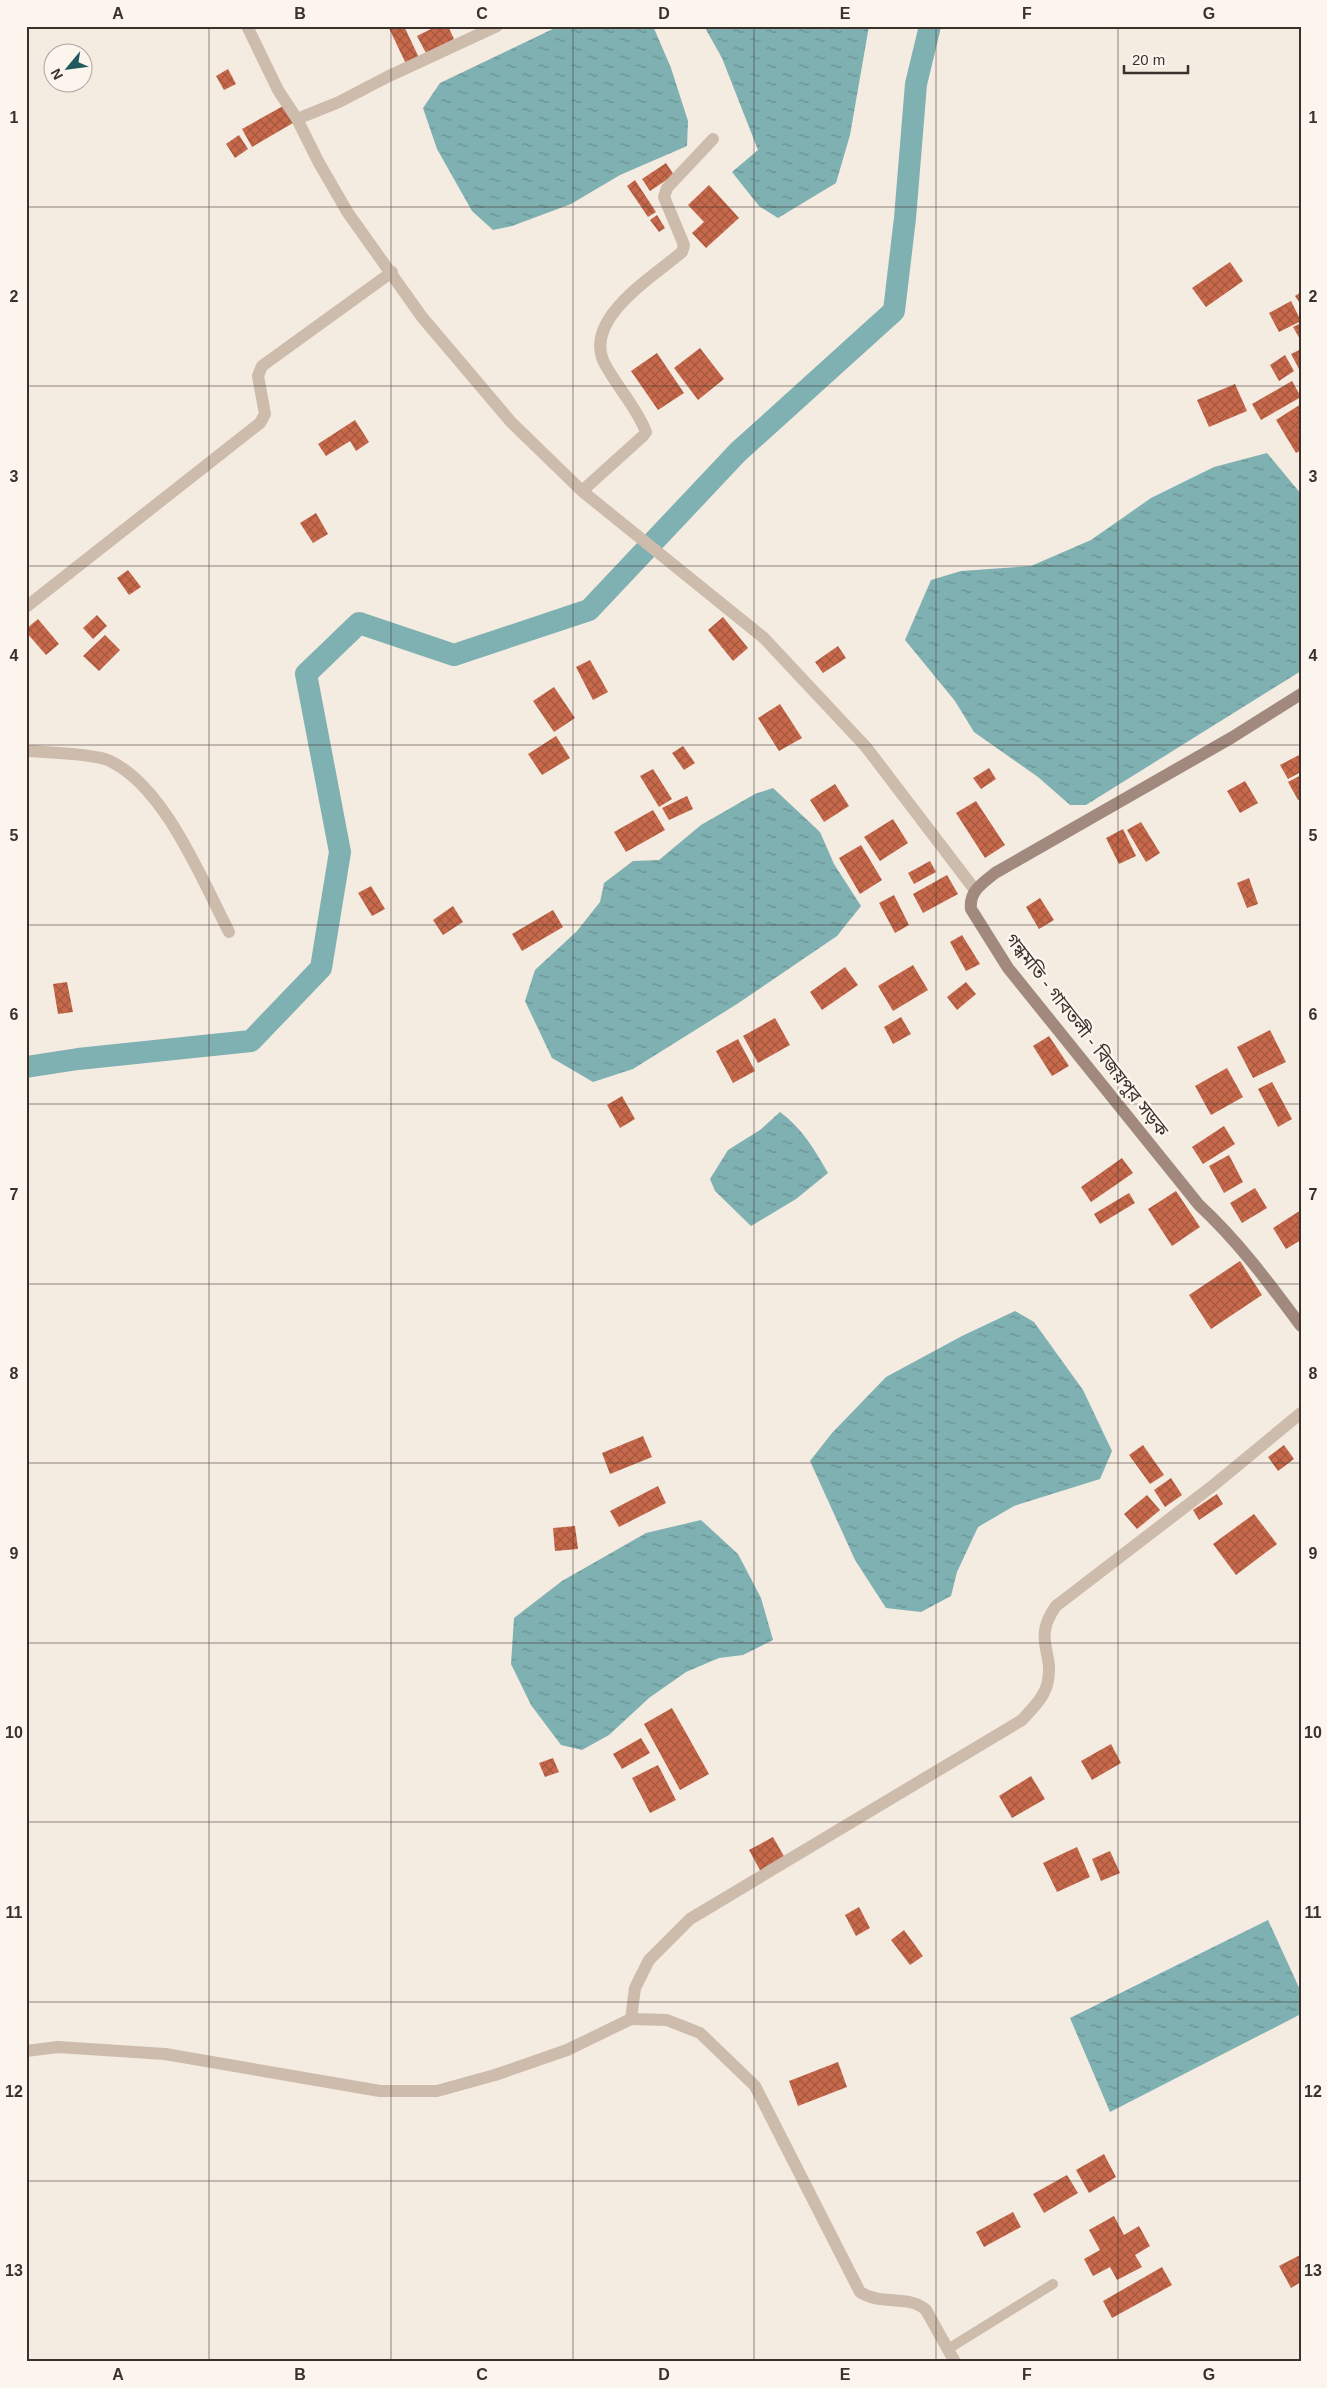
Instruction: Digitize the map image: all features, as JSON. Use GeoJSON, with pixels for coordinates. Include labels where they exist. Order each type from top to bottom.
{"type":"FeatureCollection","features":[{"type":"Feature","properties":{"kind":"main road"},"geometry":{"type":"LineString","coordinates":[[975,890],[995,873],[1231,738],[1301,694]]}},
{"type":"Feature","properties":{"kind":"main road","name":"গন্ধমতি - গাবতলী - বিজয়পুর সড়ক"},"geometry":{"type":"LineString","coordinates":[[975,890],[970,900],[971,909],[1008,968],[1199,1205],[1226,1230],[1246,1254],[1301,1326]]}},
{"type":"Feature","properties":{"kind":"street"},"geometry":{"type":"LineString","coordinates":[[248,26],[278,90],[297,119],[319,163],[348,213],[422,316],[511,422],[582,491],[764,638],[866,747],[975,890]]}},
{"type":"Feature","properties":{"kind":"street"},"geometry":{"type":"LineString","coordinates":[[297,119],[497,26]]}},
{"type":"Feature","properties":{"kind":"street"},"geometry":{"type":"LineString","coordinates":[[582,491],[644,436],[646,432],[604,364],[600,336],[613,310],[682,252],[684,245],[664,197],[667,188],[713,139]]}},
{"type":"Feature","properties":{"kind":"street"},"geometry":{"type":"LineString","coordinates":[[26,607],[260,423],[265,414],[258,376],[262,366],[392,272]]}},
{"type":"Feature","properties":{"kind":"street"},"geometry":{"type":"LineString","coordinates":[[26,751],[109,760],[148,791],[179,833],[229,932]]}},
{"type":"Feature","properties":{"kind":"street"},"geometry":{"type":"LineString","coordinates":[[630,2019],[635,1988],[649,1960],[690,1919],[1022,1720],[1036,1706],[1047,1686],[1049,1662],[1044,1640],[1046,1621],[1056,1606],[1215,1484],[1301,1414]]}},
{"type":"Feature","properties":{"kind":"street"},"geometry":{"type":"LineString","coordinates":[[26,2051],[58,2047],[165,2054],[380,2091],[437,2091],[495,2075],[567,2050],[630,2019],[668,2020],[700,2033],[755,2086],[860,2292],[870,2299],[919,2304],[926,2310],[955,2362]]}},
{"type":"Feature","properties":{"kind":"lane"},"geometry":{"type":"LineString","coordinates":[[948,2349],[1053,2284]]}},
{"type":"Feature","properties":{"kind":"water"},"geometry":{"type":"Polygon","coordinates":[[[559,26],[653,26],[671,68],[688,121],[687,146],[620,175],[571,204],[512,226],[493,230],[472,211],[437,149],[423,108],[440,83],[559,26]]]}},
{"type":"Feature","properties":{"kind":"water"},"geometry":{"type":"Polygon","coordinates":[[[704,26],[869,26],[850,135],[836,183],[778,218],[759,206],[732,172],[758,150],[722,58],[704,26]]]}},
{"type":"Feature","properties":{"kind":"water"},"geometry":{"type":"Polygon","coordinates":[[[1267,453],[1301,494],[1301,671],[1086,805],[1070,805],[1038,777],[974,732],[955,701],[905,640],[931,580],[961,571],[1031,566],[1091,540],[1151,498],[1214,467],[1267,453]]]}},
{"type":"Feature","properties":{"kind":"water"},"geometry":{"type":"Polygon","coordinates":[[[773,788],[820,832],[834,864],[861,906],[837,936],[737,1004],[633,1069],[593,1082],[552,1058],[525,1001],[535,970],[577,931],[600,902],[604,883],[633,861],[659,860],[701,825],[755,794],[773,788]]]}},
{"type":"Feature","properties":{"kind":"water"},"geometry":{"type":"Polygon","coordinates":[[[780,1112],[801,1132],[828,1173],[796,1199],[751,1226],[715,1191],[710,1179],[728,1150],[760,1130],[780,1112]]]}},
{"type":"Feature","properties":{"kind":"water"},"geometry":{"type":"Polygon","coordinates":[[[1015,1311],[1034,1322],[1083,1390],[1112,1451],[1100,1479],[1014,1506],[978,1527],[957,1572],[951,1596],[921,1612],[886,1608],[855,1560],[810,1461],[832,1433],[886,1377],[962,1336],[1015,1311]]]}},
{"type":"Feature","properties":{"kind":"water"},"geometry":{"type":"Polygon","coordinates":[[[701,1520],[738,1554],[761,1598],[773,1640],[743,1655],[719,1658],[686,1672],[649,1698],[609,1735],[582,1750],[561,1745],[531,1705],[511,1664],[514,1618],[562,1581],[646,1533],[701,1520]]]}},
{"type":"Feature","properties":{"kind":"water"},"geometry":{"type":"Polygon","coordinates":[[[1268,1920],[1301,1992],[1301,2014],[1110,2112],[1070,2018],[1268,1920]]]}},
{"type":"Feature","properties":{"kind":"building"},"geometry":{"type":"Polygon","coordinates":[[[388,26],[404,26],[420,60],[407,66],[388,26]]]}},
{"type":"Feature","properties":{"kind":"building"},"geometry":{"type":"Polygon","coordinates":[[[437,26],[448,26],[454,39],[426,53],[417,36],[437,26]]]}},
{"type":"Feature","properties":{"kind":"building"},"geometry":{"type":"Polygon","coordinates":[[[228,69],[236,84],[224,90],[216,76],[228,69]]]}},
{"type":"Feature","properties":{"kind":"building"},"geometry":{"type":"Polygon","coordinates":[[[283,106],[293,123],[252,147],[242,129],[283,106]]]}},
{"type":"Feature","properties":{"kind":"building"},"geometry":{"type":"Polygon","coordinates":[[[239,135],[248,149],[235,158],[226,144],[239,135]]]}},
{"type":"Feature","properties":{"kind":"building"},"geometry":{"type":"Polygon","coordinates":[[[666,163],[674,175],[650,191],[642,179],[666,163]]]}},
{"type":"Feature","properties":{"kind":"building"},"geometry":{"type":"Polygon","coordinates":[[[635,180],[656,212],[648,217],[627,186],[635,180]]]}},
{"type":"Feature","properties":{"kind":"building"},"geometry":{"type":"Polygon","coordinates":[[[709,185],[739,218],[706,248],[692,233],[704,222],[688,205],[709,185]]]}},
{"type":"Feature","properties":{"kind":"building"},"geometry":{"type":"Polygon","coordinates":[[[657,215],[665,228],[659,232],[650,220],[657,215]]]}},
{"type":"Feature","properties":{"kind":"building"},"geometry":{"type":"Polygon","coordinates":[[[1230,262],[1243,281],[1206,307],[1192,288],[1230,262]]]}},
{"type":"Feature","properties":{"kind":"building"},"geometry":{"type":"Polygon","coordinates":[[[1301,292],[1301,305],[1295,296],[1301,292]]]}},
{"type":"Feature","properties":{"kind":"building"},"geometry":{"type":"Polygon","coordinates":[[[1291,301],[1301,321],[1279,332],[1269,313],[1291,301]]]}},
{"type":"Feature","properties":{"kind":"building"},"geometry":{"type":"Polygon","coordinates":[[[1301,323],[1301,341],[1293,327],[1301,323]]]}},
{"type":"Feature","properties":{"kind":"building"},"geometry":{"type":"Polygon","coordinates":[[[700,348],[724,379],[698,400],[674,368],[700,348]]]}},
{"type":"Feature","properties":{"kind":"building"},"geometry":{"type":"Polygon","coordinates":[[[1301,349],[1301,368],[1299,369],[1291,354],[1301,349]]]}},
{"type":"Feature","properties":{"kind":"building"},"geometry":{"type":"Polygon","coordinates":[[[657,353],[684,393],[658,410],[631,371],[657,353]]]}},
{"type":"Feature","properties":{"kind":"building"},"geometry":{"type":"Polygon","coordinates":[[[1285,355],[1294,371],[1279,381],[1270,365],[1285,355]]]}},
{"type":"Feature","properties":{"kind":"building"},"geometry":{"type":"Polygon","coordinates":[[[1292,381],[1301,397],[1261,420],[1252,404],[1292,381]]]}},
{"type":"Feature","properties":{"kind":"building"},"geometry":{"type":"Polygon","coordinates":[[[1235,384],[1247,411],[1209,427],[1197,400],[1235,384]]]}},
{"type":"Feature","properties":{"kind":"building"},"geometry":{"type":"Polygon","coordinates":[[[1301,404],[1301,450],[1296,453],[1276,420],[1301,404]]]}},
{"type":"Feature","properties":{"kind":"building"},"geometry":{"type":"Polygon","coordinates":[[[355,420],[369,442],[356,451],[350,441],[326,456],[318,444],[355,420]]]}},
{"type":"Feature","properties":{"kind":"building"},"geometry":{"type":"Polygon","coordinates":[[[316,513],[328,534],[313,543],[300,523],[316,513]]]}},
{"type":"Feature","properties":{"kind":"building"},"geometry":{"type":"Polygon","coordinates":[[[128,570],[141,587],[129,595],[117,578],[128,570]]]}},
{"type":"Feature","properties":{"kind":"building"},"geometry":{"type":"Polygon","coordinates":[[[97,615],[107,626],[93,639],[83,628],[97,615]]]}},
{"type":"Feature","properties":{"kind":"building"},"geometry":{"type":"Polygon","coordinates":[[[723,617],[748,648],[733,661],[708,630],[723,617]]]}},
{"type":"Feature","properties":{"kind":"building"},"geometry":{"type":"Polygon","coordinates":[[[38,619],[59,644],[46,655],[26,632],[26,629],[38,619]]]}},
{"type":"Feature","properties":{"kind":"building"},"geometry":{"type":"Polygon","coordinates":[[[105,635],[120,650],[99,671],[83,656],[105,635]]]}},
{"type":"Feature","properties":{"kind":"building"},"geometry":{"type":"Polygon","coordinates":[[[838,646],[846,658],[823,673],[815,662],[838,646]]]}},
{"type":"Feature","properties":{"kind":"building"},"geometry":{"type":"Polygon","coordinates":[[[590,660],[608,692],[593,700],[576,667],[590,660]]]}},
{"type":"Feature","properties":{"kind":"building"},"geometry":{"type":"Polygon","coordinates":[[[554,687],[575,718],[554,732],[533,701],[554,687]]]}},
{"type":"Feature","properties":{"kind":"building"},"geometry":{"type":"Polygon","coordinates":[[[780,704],[802,738],[779,751],[758,718],[780,704]]]}},
{"type":"Feature","properties":{"kind":"building"},"geometry":{"type":"Polygon","coordinates":[[[556,736],[570,758],[542,775],[528,754],[556,736]]]}},
{"type":"Feature","properties":{"kind":"building"},"geometry":{"type":"Polygon","coordinates":[[[683,746],[695,763],[684,770],[672,753],[683,746]]]}},
{"type":"Feature","properties":{"kind":"building"},"geometry":{"type":"Polygon","coordinates":[[[1301,754],[1301,772],[1288,779],[1280,765],[1301,754]]]}},
{"type":"Feature","properties":{"kind":"building"},"geometry":{"type":"Polygon","coordinates":[[[989,768],[996,779],[981,789],[973,778],[989,768]]]}},
{"type":"Feature","properties":{"kind":"building"},"geometry":{"type":"Polygon","coordinates":[[[653,769],[672,799],[659,807],[640,776],[653,769]]]}},
{"type":"Feature","properties":{"kind":"building"},"geometry":{"type":"Polygon","coordinates":[[[1301,775],[1301,799],[1298,800],[1288,782],[1301,775]]]}},
{"type":"Feature","properties":{"kind":"building"},"geometry":{"type":"Polygon","coordinates":[[[1245,781],[1258,803],[1240,813],[1227,791],[1245,781]]]}},
{"type":"Feature","properties":{"kind":"building"},"geometry":{"type":"Polygon","coordinates":[[[835,784],[849,806],[824,822],[810,800],[835,784]]]}},
{"type":"Feature","properties":{"kind":"building"},"geometry":{"type":"Polygon","coordinates":[[[687,796],[693,809],[669,820],[662,808],[687,796]]]}},
{"type":"Feature","properties":{"kind":"building"},"geometry":{"type":"Polygon","coordinates":[[[976,801],[1005,845],[985,858],[956,813],[976,801]]]}},
{"type":"Feature","properties":{"kind":"building"},"geometry":{"type":"Polygon","coordinates":[[[653,810],[665,830],[626,852],[614,832],[653,810]]]}},
{"type":"Feature","properties":{"kind":"building"},"geometry":{"type":"Polygon","coordinates":[[[893,819],[908,843],[880,861],[864,837],[893,819]]]}},
{"type":"Feature","properties":{"kind":"building"},"geometry":{"type":"Polygon","coordinates":[[[1141,822],[1160,853],[1146,862],[1127,830],[1141,822]]]}},
{"type":"Feature","properties":{"kind":"building"},"geometry":{"type":"Polygon","coordinates":[[[1123,829],[1136,856],[1119,864],[1106,838],[1123,829]]]}},
{"type":"Feature","properties":{"kind":"building"},"geometry":{"type":"Polygon","coordinates":[[[861,845],[882,880],[860,894],[839,858],[861,845]]]}},
{"type":"Feature","properties":{"kind":"building"},"geometry":{"type":"Polygon","coordinates":[[[930,861],[936,872],[914,884],[908,873],[930,861]]]}},
{"type":"Feature","properties":{"kind":"building"},"geometry":{"type":"Polygon","coordinates":[[[947,875],[958,894],[923,913],[913,894],[947,875]]]}},
{"type":"Feature","properties":{"kind":"building"},"geometry":{"type":"Polygon","coordinates":[[[1249,878],[1258,904],[1247,908],[1237,883],[1249,878]]]}},
{"type":"Feature","properties":{"kind":"building"},"geometry":{"type":"Polygon","coordinates":[[[371,886],[385,909],[372,916],[358,893],[371,886]]]}},
{"type":"Feature","properties":{"kind":"building"},"geometry":{"type":"Polygon","coordinates":[[[894,895],[909,925],[895,933],[879,903],[894,895]]]}},
{"type":"Feature","properties":{"kind":"building"},"geometry":{"type":"Polygon","coordinates":[[[1040,898],[1054,920],[1039,929],[1026,907],[1040,898]]]}},
{"type":"Feature","properties":{"kind":"building"},"geometry":{"type":"Polygon","coordinates":[[[453,906],[463,922],[443,935],[433,920],[453,906]]]}},
{"type":"Feature","properties":{"kind":"building"},"geometry":{"type":"Polygon","coordinates":[[[553,910],[563,927],[522,951],[512,934],[553,910]]]}},
{"type":"Feature","properties":{"kind":"building"},"geometry":{"type":"Polygon","coordinates":[[[962,935],[980,964],[966,971],[950,942],[962,935]]]}},
{"type":"Feature","properties":{"kind":"building"},"geometry":{"type":"Polygon","coordinates":[[[913,965],[928,990],[893,1011],[878,986],[913,965]]]}},
{"type":"Feature","properties":{"kind":"building"},"geometry":{"type":"Polygon","coordinates":[[[845,967],[858,985],[822,1010],[810,992],[845,967]]]}},
{"type":"Feature","properties":{"kind":"building"},"geometry":{"type":"Polygon","coordinates":[[[67,982],[73,1012],[58,1014],[53,984],[67,982]]]}},
{"type":"Feature","properties":{"kind":"building"},"geometry":{"type":"Polygon","coordinates":[[[966,982],[976,994],[957,1010],[947,997],[966,982]]]}},
{"type":"Feature","properties":{"kind":"building"},"geometry":{"type":"Polygon","coordinates":[[[901,1017],[911,1034],[893,1044],[884,1027],[901,1017]]]}},
{"type":"Feature","properties":{"kind":"building"},"geometry":{"type":"Polygon","coordinates":[[[775,1018],[790,1045],[758,1063],[743,1036],[775,1018]]]}},
{"type":"Feature","properties":{"kind":"building"},"geometry":{"type":"Polygon","coordinates":[[[1270,1030],[1286,1062],[1253,1078],[1237,1047],[1270,1030]]]}},
{"type":"Feature","properties":{"kind":"building"},"geometry":{"type":"Polygon","coordinates":[[[1049,1036],[1069,1066],[1052,1076],[1033,1046],[1049,1036]]]}},
{"type":"Feature","properties":{"kind":"building"},"geometry":{"type":"Polygon","coordinates":[[[738,1039],[755,1071],[733,1083],[716,1051],[738,1039]]]}},
{"type":"Feature","properties":{"kind":"building"},"geometry":{"type":"Polygon","coordinates":[[[1227,1068],[1243,1097],[1211,1115],[1195,1086],[1227,1068]]]}},
{"type":"Feature","properties":{"kind":"building"},"geometry":{"type":"Polygon","coordinates":[[[1272,1082],[1292,1119],[1278,1127],[1258,1089],[1272,1082]]]}},
{"type":"Feature","properties":{"kind":"building"},"geometry":{"type":"Polygon","coordinates":[[[622,1096],[635,1119],[620,1128],[607,1105],[622,1096]]]}},
{"type":"Feature","properties":{"kind":"building"},"geometry":{"type":"Polygon","coordinates":[[[1224,1126],[1235,1144],[1203,1164],[1192,1147],[1224,1126]]]}},
{"type":"Feature","properties":{"kind":"building"},"geometry":{"type":"Polygon","coordinates":[[[1229,1155],[1243,1182],[1224,1193],[1209,1166],[1229,1155]]]}},
{"type":"Feature","properties":{"kind":"building"},"geometry":{"type":"Polygon","coordinates":[[[1122,1158],[1133,1173],[1091,1202],[1081,1187],[1122,1158]]]}},
{"type":"Feature","properties":{"kind":"building"},"geometry":{"type":"Polygon","coordinates":[[[1255,1188],[1267,1208],[1242,1223],[1230,1203],[1255,1188]]]}},
{"type":"Feature","properties":{"kind":"building"},"geometry":{"type":"Polygon","coordinates":[[[1176,1191],[1200,1227],[1172,1246],[1148,1209],[1176,1191]]]}},
{"type":"Feature","properties":{"kind":"building"},"geometry":{"type":"Polygon","coordinates":[[[1129,1193],[1135,1203],[1100,1224],[1094,1214],[1129,1193]]]}},
{"type":"Feature","properties":{"kind":"building"},"geometry":{"type":"Polygon","coordinates":[[[1301,1210],[1301,1240],[1286,1249],[1273,1228],[1301,1210]]]}},
{"type":"Feature","properties":{"kind":"building"},"geometry":{"type":"Polygon","coordinates":[[[1240,1261],[1262,1295],[1211,1329],[1189,1295],[1240,1261]]]}},
{"type":"Feature","properties":{"kind":"building"},"geometry":{"type":"Polygon","coordinates":[[[643,1436],[652,1457],[610,1474],[602,1453],[643,1436]]]}},
{"type":"Feature","properties":{"kind":"building"},"geometry":{"type":"Polygon","coordinates":[[[1143,1445],[1164,1475],[1150,1484],[1129,1455],[1143,1445]]]}},
{"type":"Feature","properties":{"kind":"building"},"geometry":{"type":"Polygon","coordinates":[[[1284,1445],[1294,1459],[1278,1471],[1268,1457],[1284,1445]]]}},
{"type":"Feature","properties":{"kind":"building"},"geometry":{"type":"Polygon","coordinates":[[[1171,1478],[1182,1495],[1165,1507],[1154,1490],[1171,1478]]]}},
{"type":"Feature","properties":{"kind":"building"},"geometry":{"type":"Polygon","coordinates":[[[658,1486],[666,1503],[619,1527],[610,1511],[658,1486]]]}},
{"type":"Feature","properties":{"kind":"building"},"geometry":{"type":"Polygon","coordinates":[[[1217,1494],[1223,1504],[1199,1520],[1193,1510],[1217,1494]]]}},
{"type":"Feature","properties":{"kind":"building"},"geometry":{"type":"Polygon","coordinates":[[[1147,1495],[1160,1510],[1137,1529],[1124,1514],[1147,1495]]]}},
{"type":"Feature","properties":{"kind":"building"},"geometry":{"type":"Polygon","coordinates":[[[1254,1514],[1277,1544],[1236,1575],[1213,1544],[1254,1514]]]}},
{"type":"Feature","properties":{"kind":"building"},"geometry":{"type":"Polygon","coordinates":[[[575,1526],[578,1549],[555,1551],[553,1528],[575,1526]]]}},
{"type":"Feature","properties":{"kind":"building"},"geometry":{"type":"Polygon","coordinates":[[[672,1708],[709,1774],[680,1790],[644,1724],[672,1708]]]}},
{"type":"Feature","properties":{"kind":"building"},"geometry":{"type":"Polygon","coordinates":[[[641,1738],[650,1753],[622,1769],[613,1754],[641,1738]]]}},
{"type":"Feature","properties":{"kind":"building"},"geometry":{"type":"Polygon","coordinates":[[[1111,1744],[1121,1763],[1092,1780],[1081,1761],[1111,1744]]]}},
{"type":"Feature","properties":{"kind":"building"},"geometry":{"type":"Polygon","coordinates":[[[553,1758],[559,1772],[545,1777],[539,1763],[553,1758]]]}},
{"type":"Feature","properties":{"kind":"building"},"geometry":{"type":"Polygon","coordinates":[[[658,1765],[676,1800],[650,1813],[632,1778],[658,1765]]]}},
{"type":"Feature","properties":{"kind":"building"},"geometry":{"type":"Polygon","coordinates":[[[1031,1776],[1045,1799],[1012,1818],[999,1796],[1031,1776]]]}},
{"type":"Feature","properties":{"kind":"building"},"geometry":{"type":"Polygon","coordinates":[[[773,1837],[785,1858],[761,1872],[749,1850],[773,1837]]]}},
{"type":"Feature","properties":{"kind":"building"},"geometry":{"type":"Polygon","coordinates":[[[1077,1847],[1090,1877],[1057,1892],[1043,1863],[1077,1847]]]}},
{"type":"Feature","properties":{"kind":"building"},"geometry":{"type":"Polygon","coordinates":[[[1110,1851],[1120,1873],[1101,1881],[1092,1859],[1110,1851]]]}},
{"type":"Feature","properties":{"kind":"building"},"geometry":{"type":"Polygon","coordinates":[[[859,1907],[870,1928],[856,1936],[845,1915],[859,1907]]]}},
{"type":"Feature","properties":{"kind":"building"},"geometry":{"type":"Polygon","coordinates":[[[904,1930],[923,1956],[910,1965],[891,1940],[904,1930]]]}},
{"type":"Feature","properties":{"kind":"building"},"geometry":{"type":"Polygon","coordinates":[[[838,2062],[847,2087],[798,2106],[789,2081],[838,2062]]]}},
{"type":"Feature","properties":{"kind":"building"},"geometry":{"type":"Polygon","coordinates":[[[1104,2154],[1116,2177],[1089,2193],[1076,2170],[1104,2154]]]}},
{"type":"Feature","properties":{"kind":"building"},"geometry":{"type":"Polygon","coordinates":[[[1067,2175],[1078,2193],[1044,2213],[1033,2194],[1067,2175]]]}},
{"type":"Feature","properties":{"kind":"building"},"geometry":{"type":"Polygon","coordinates":[[[1013,2212],[1021,2227],[984,2247],[976,2232],[1013,2212]]]}},
{"type":"Feature","properties":{"kind":"building"},"geometry":{"type":"Polygon","coordinates":[[[1114,2216],[1124,2235],[1139,2226],[1150,2246],[1135,2255],[1142,2267],[1117,2280],[1110,2267],[1093,2276],[1084,2259],[1100,2250],[1089,2230],[1114,2216]]]}},
{"type":"Feature","properties":{"kind":"building"},"geometry":{"type":"Polygon","coordinates":[[[1300,2255],[1301,2282],[1291,2288],[1279,2266],[1300,2255]]]}},
{"type":"Feature","properties":{"kind":"building"},"geometry":{"type":"Polygon","coordinates":[[[1162,2267],[1172,2285],[1112,2318],[1103,2301],[1162,2267]]]}},
{"type":"Feature","properties":{"kind":"waterway"},"geometry":{"type":"LineString","coordinates":[[26,1067],[78,1059],[251,1041],[321,968],[340,852],[306,674],[359,623],[454,655],[589,610],[738,452],[894,311],[905,218],[916,84],[930,26]]}}]}
